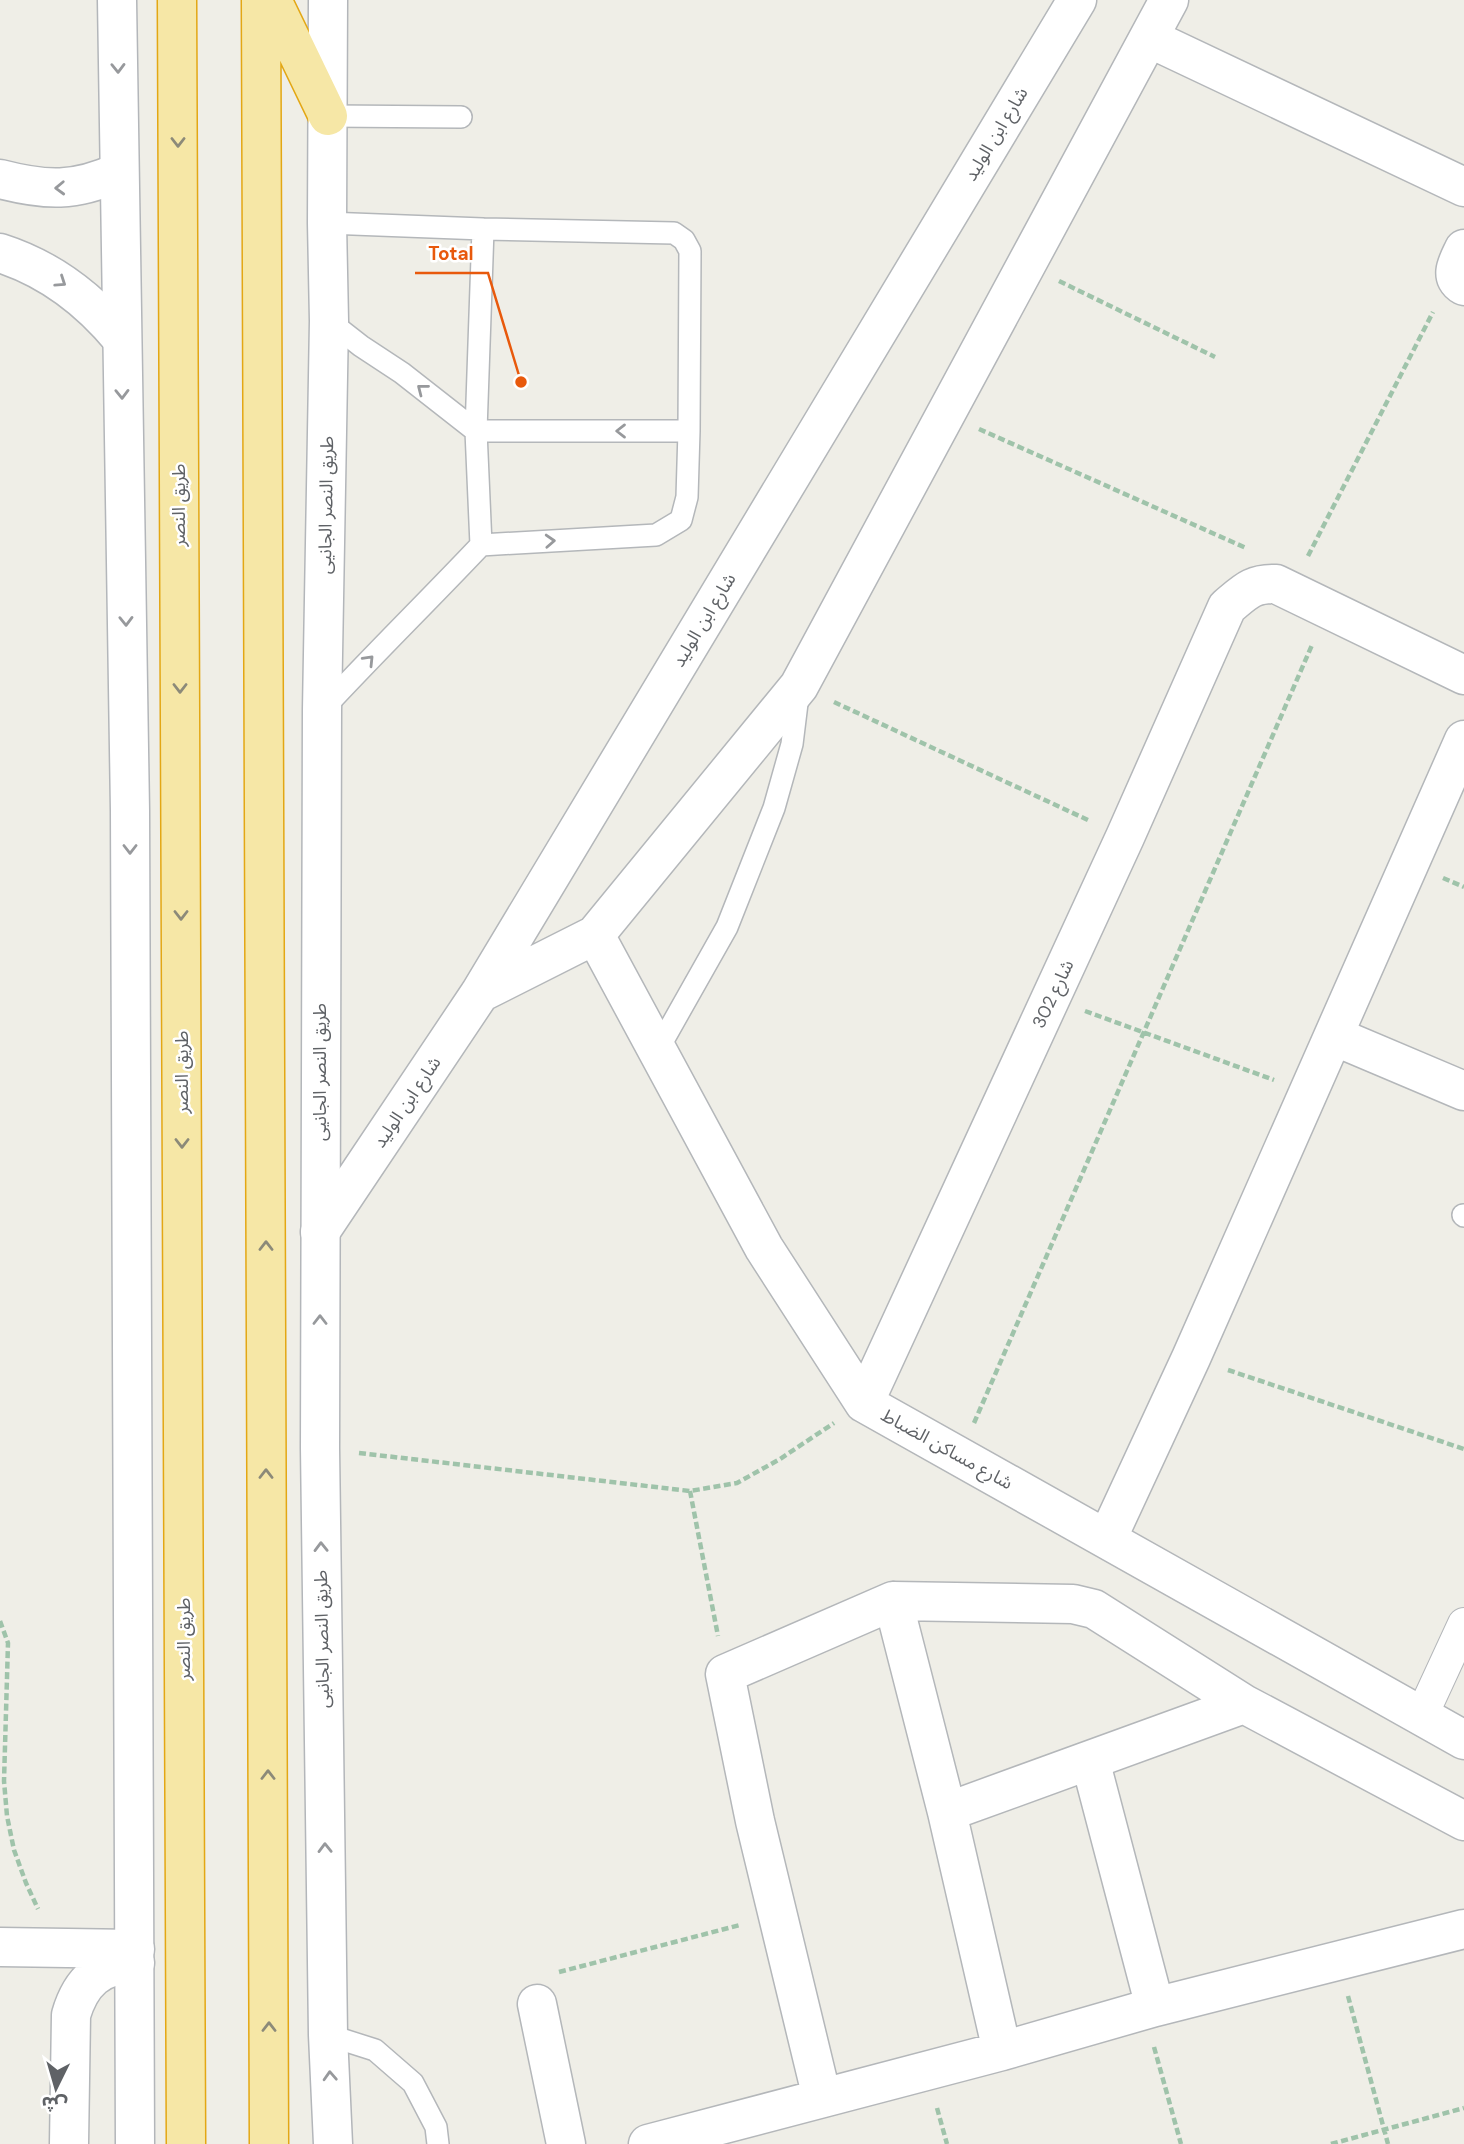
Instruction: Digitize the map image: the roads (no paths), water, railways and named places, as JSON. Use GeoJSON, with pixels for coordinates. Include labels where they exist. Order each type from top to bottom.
{"type":"FeatureCollection","features":[{"type":"Feature","properties":{"kind":"highway","name":"طريق النصر"},"geometry":{"type":"LineString","coordinates":[[177,0],[186,2144]]}},
{"type":"Feature","properties":{"kind":"highway"},"geometry":{"type":"LineString","coordinates":[[261,0],[269,2144]]}},
{"type":"Feature","properties":{"kind":"highway"},"geometry":{"type":"LineString","coordinates":[[272,0],[328,116]]}},
{"type":"Feature","properties":{"kind":"street"},"geometry":{"type":"LineString","coordinates":[[117,0],[130,811],[135,2144]]}},
{"type":"Feature","properties":{"kind":"street","name":"طريق النصر الجانيى"},"geometry":{"type":"LineString","coordinates":[[328,0],[329,321],[322,710],[320,1448],[328,2035],[333,2144]]}},
{"type":"Feature","properties":{"kind":"street","name":"شارع ابن الوليد"},"geometry":{"type":"LineString","coordinates":[[320,1232],[480,993],[1077,0]]}},
{"type":"Feature","properties":{"kind":"street"},"geometry":{"type":"LineString","coordinates":[[480,993],[594,935],[799,686],[1169,0]]}},
{"type":"Feature","properties":{"kind":"street"},"geometry":{"type":"LineString","coordinates":[[1149,38],[1464,187]]}},
{"type":"Feature","properties":{"kind":"street"},"geometry":{"type":"LineString","coordinates":[[0,179],[56,189],[78,187],[119,172]]}},
{"type":"Feature","properties":{"kind":"street"},"geometry":{"type":"LineString","coordinates":[[0,253],[30,264],[56,278],[102,315],[121,338]]}},
{"type":"Feature","properties":{"kind":"street","name":"شارع 302"},"geometry":{"type":"LineString","coordinates":[[864,1403],[1125,837],[1227,607],[1248,590],[1261,584],[1276,584],[1464,675]]}},
{"type":"Feature","properties":{"kind":"street"},"geometry":{"type":"LineString","coordinates":[[1107,1539],[1191,1358],[1464,740]]}},
{"type":"Feature","properties":{"kind":"street","name":"شارع مساكن الضباط"},"geometry":{"type":"LineString","coordinates":[[594,935],[764,1248],[864,1403],[1464,1740]]}},
{"type":"Feature","properties":{"kind":"street"},"geometry":{"type":"LineString","coordinates":[[1334,1036],[1464,1091]]}},
{"type":"Feature","properties":{"kind":"street"},"geometry":{"type":"LineString","coordinates":[[892,1601],[947,1812],[1002,2051]]}},
{"type":"Feature","properties":{"kind":"street"},"geometry":{"type":"LineString","coordinates":[[822,2098],[755,1821],[725,1674],[892,1601],[1073,1604],[1094,1609],[1244,1704],[1464,1821]]}},
{"type":"Feature","properties":{"kind":"street"},"geometry":{"type":"LineString","coordinates":[[1421,1717],[1464,1624]]}},
{"type":"Feature","properties":{"kind":"street"},"geometry":{"type":"LineString","coordinates":[[947,1812],[1244,1704]]}},
{"type":"Feature","properties":{"kind":"street"},"geometry":{"type":"LineString","coordinates":[[1090,1760],[1149,2008]]}},
{"type":"Feature","properties":{"kind":"street"},"geometry":{"type":"LineString","coordinates":[[648,2144],[1002,2051],[1149,2008],[1464,1929]]}},
{"type":"Feature","properties":{"kind":"street"},"geometry":{"type":"LineString","coordinates":[[0,1947],[63,1948],[135,1956]]}},
{"type":"Feature","properties":{"kind":"street"},"geometry":{"type":"LineString","coordinates":[[69,2144],[71,2015],[75,2002],[81,1989],[97,1974],[135,1956]]}},
{"type":"Feature","properties":{"kind":"street"},"geometry":{"type":"LineString","coordinates":[[537,2004],[566,2144]]}},
{"type":"Feature","properties":{"kind":"lane"},"geometry":{"type":"LineString","coordinates":[[328,116],[461,117]]}},
{"type":"Feature","properties":{"kind":"lane"},"geometry":{"type":"LineString","coordinates":[[322,710],[481,545],[656,535],[681,520],[687,497],[690,431],[690,251],[684,240],[674,233],[327,223]]}},
{"type":"Feature","properties":{"kind":"lane"},"geometry":{"type":"LineString","coordinates":[[481,545],[476,430],[483,229]]}},
{"type":"Feature","properties":{"kind":"lane"},"geometry":{"type":"LineString","coordinates":[[329,321],[476,430],[690,431]]}},
{"type":"Feature","properties":{"kind":"lane"},"geometry":{"type":"LineString","coordinates":[[657,1051],[727,927],[774,808],[792,744],[799,686]]}},
{"type":"Feature","properties":{"kind":"lane"},"geometry":{"type":"LineString","coordinates":[[328,2035],[375,2050],[413,2083],[436,2127],[438,2144]]}},
{"type":"Feature","properties":{"kind":"place","name":"Total"},"geometry":{"type":"Point","coordinates":[521,382]}}]}
